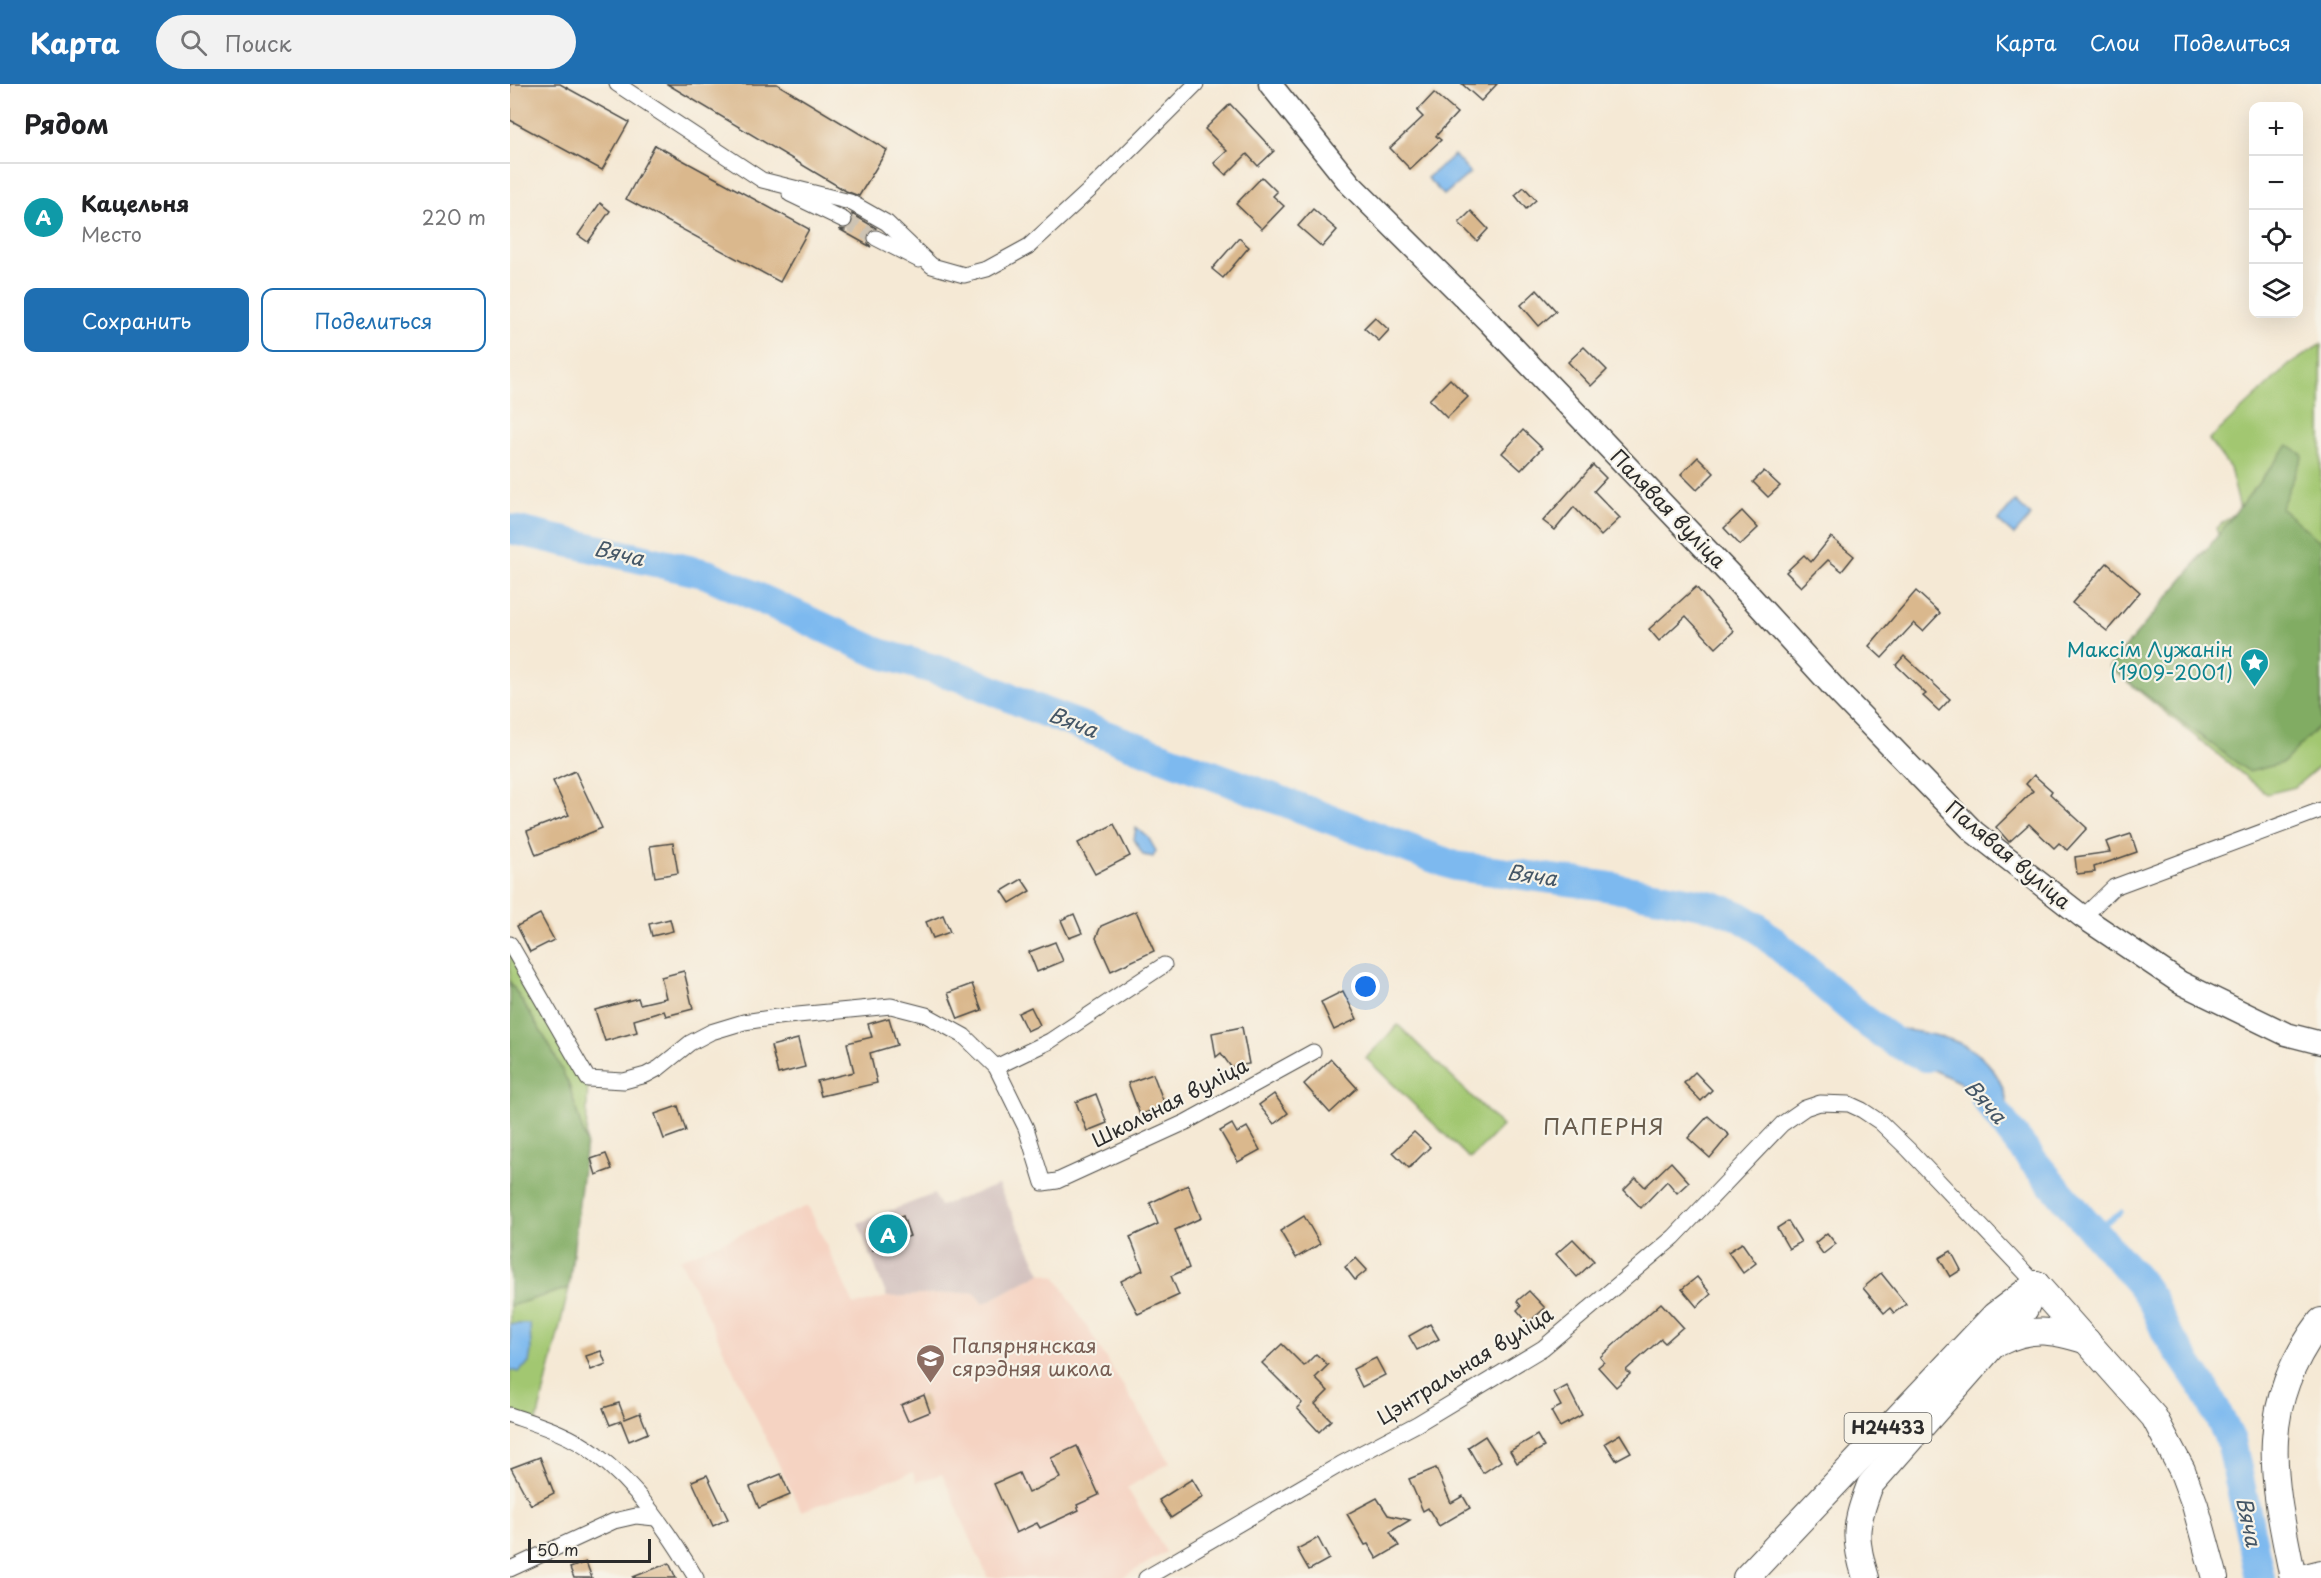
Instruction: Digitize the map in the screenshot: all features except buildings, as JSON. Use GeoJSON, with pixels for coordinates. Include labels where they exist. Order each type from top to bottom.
{"type":"FeatureCollection","features":[{"type":"Feature","properties":{"kind":"highway"},"geometry":{"type":"LineString","coordinates":[[2036,1284],[2154,1417],[2170,1443],[2195,1505],[2215,1578]]}},
{"type":"Feature","properties":{"kind":"highway","name":"Н24433"},"geometry":{"type":"LineString","coordinates":[[1866,1578],[1857,1550],[1858,1518],[1870,1485],[2025,1310],[2036,1284]]}},
{"type":"Feature","properties":{"kind":"highway","name":"Н24433"},"geometry":{"type":"LineString","coordinates":[[1746,1578],[1995,1315],[2036,1284]]}},
{"type":"Feature","properties":{"kind":"highway"},"geometry":{"type":"LineString","coordinates":[[2293,1578],[2275,1478],[2274,1437],[2280,1401],[2291,1369],[2321,1321]]}},
{"type":"Feature","properties":{"kind":"highway","name":"Н24433"},"geometry":{"type":"LineString","coordinates":[[1993,1346],[2027,1331],[2063,1334],[2087,1341]]}},
{"type":"Feature","properties":{"kind":"highway"},"geometry":{"type":"LineString","coordinates":[[2301,1578],[2321,1573]]}},
{"type":"Feature","properties":{"kind":"main road","name":"Палявая вуліца"},"geometry":{"type":"LineString","coordinates":[[1270,84],[1350,184],[1497,331],[1974,832],[2083,917],[2181,983],[2286,1034],[2321,1043]]}},
{"type":"Feature","properties":{"kind":"street"},"geometry":{"type":"LineString","coordinates":[[617,84],[762,180],[844,220]]}},
{"type":"Feature","properties":{"kind":"street"},"geometry":{"type":"LineString","coordinates":[[876,238],[932,266],[964,275],[987,269],[1029,246],[1196,84]]}},
{"type":"Feature","properties":{"kind":"street"},"geometry":{"type":"LineString","coordinates":[[762,180],[850,202],[887,223],[932,266]]}},
{"type":"Feature","properties":{"kind":"street"},"geometry":{"type":"LineString","coordinates":[[2083,917],[2114,887],[2321,810]]}},
{"type":"Feature","properties":{"kind":"street"},"geometry":{"type":"LineString","coordinates":[[510,944],[588,1079],[624,1081],[646,1075],[659,1068],[690,1044],[711,1032],[744,1022],[891,1006],[926,1015],[964,1036],[996,1067],[1050,1041],[1164,965]]}},
{"type":"Feature","properties":{"kind":"street","name":"Школьная вуліца"},"geometry":{"type":"LineString","coordinates":[[996,1067],[1026,1128],[1043,1183],[1057,1181],[1186,1122],[1312,1052]]}},
{"type":"Feature","properties":{"kind":"street","name":"Цэнтральная вуліца"},"geometry":{"type":"LineString","coordinates":[[1146,1578],[1341,1464],[1417,1424],[1543,1348],[1674,1237],[1782,1124],[1805,1108],[1820,1103],[1849,1104],[1880,1122],[2036,1284]]}},
{"type":"Feature","properties":{"kind":"street"},"geometry":{"type":"LineString","coordinates":[[510,1415],[564,1435],[594,1452],[623,1478],[655,1518],[696,1578]]}},
{"type":"Feature","properties":{"kind":"street"},"geometry":{"type":"LineString","coordinates":[[510,1569],[614,1521],[636,1516],[655,1518]]}},
{"type":"Feature","properties":{"kind":"shaded area"},"geometry":{"type":"Polygon","coordinates":[[[998,1185],[1041,1273],[983,1304],[975,1292],[887,1297],[858,1223],[934,1194],[940,1206],[998,1185]]]}},
{"type":"Feature","properties":{"kind":"shaded area","name":"Папярнянская сярэдняя школа"},"geometry":{"type":"Polygon","coordinates":[[[808,1206],[854,1305],[887,1297],[975,1292],[983,1304],[1041,1273],[1056,1277],[1170,1462],[1127,1488],[1166,1552],[1122,1578],[988,1578],[942,1474],[917,1482],[913,1472],[801,1511],[680,1259],[808,1206]]]}},
{"type":"Feature","properties":{"kind":"green space"},"geometry":{"type":"Polygon","coordinates":[[[2321,344],[2321,765],[2295,787],[2267,794],[2109,667],[2190,571],[2204,550],[2213,552],[2220,541],[2216,528],[2240,509],[2230,468],[2209,440],[2289,365],[2321,344]]]}},
{"type":"Feature","properties":{"kind":"green space"},"geometry":{"type":"Polygon","coordinates":[[[2288,445],[2303,455],[2281,508],[2321,542],[2321,724],[2283,763],[2249,772],[2109,667],[2190,571],[2288,445]]]}},
{"type":"Feature","properties":{"kind":"green space"},"geometry":{"type":"Polygon","coordinates":[[[510,944],[588,1079],[586,1143],[569,1085],[550,1046],[510,982],[510,944]]]}},
{"type":"Feature","properties":{"kind":"green space"},"geometry":{"type":"Polygon","coordinates":[[[510,982],[550,1046],[569,1085],[586,1143],[569,1288],[510,1306],[510,982]]]}},
{"type":"Feature","properties":{"kind":"green space"},"geometry":{"type":"Polygon","coordinates":[[[1398,1025],[1502,1126],[1470,1159],[1366,1058],[1398,1025]]]}},
{"type":"Feature","properties":{"kind":"green space"},"geometry":{"type":"Polygon","coordinates":[[[569,1288],[536,1425],[510,1415],[510,1306],[569,1288]]]}},
{"type":"Feature","properties":{"kind":"water"},"geometry":{"type":"Polygon","coordinates":[[[1454,155],[1470,173],[1444,195],[1427,178],[1454,155]]]}},
{"type":"Feature","properties":{"kind":"water"},"geometry":{"type":"Polygon","coordinates":[[[2015,501],[2031,516],[2014,535],[1998,521],[2015,501]]]}},
{"type":"Feature","properties":{"kind":"water"},"geometry":{"type":"Polygon","coordinates":[[[1136,828],[1148,837],[1156,851],[1153,857],[1143,855],[1134,839],[1136,828]]]}},
{"type":"Feature","properties":{"kind":"water"},"geometry":{"type":"Polygon","coordinates":[[[1869,1024],[1940,1036],[1972,1050],[1986,1061],[1997,1076],[2008,1108],[2007,1129],[1972,1091],[1959,1082],[1912,1060],[1893,1041],[1869,1024]]]}},
{"type":"Feature","properties":{"kind":"water"},"geometry":{"type":"Polygon","coordinates":[[[510,1324],[530,1324],[529,1363],[518,1372],[510,1370],[510,1324]]]}},
{"type":"Feature","properties":{"kind":"waterway","name":"Вяча"},"geometry":{"type":"LineString","coordinates":[[510,529],[707,574],[879,653],[964,678],[1044,712],[1455,866],[1605,886],[1713,906],[1739,916],[1758,928],[1869,1024],[1893,1041],[1926,1057]]}},
{"type":"Feature","properties":{"kind":"waterway","name":"Вяча"},"geometry":{"type":"LineString","coordinates":[[1985,1097],[2040,1169],[2140,1283],[2152,1300],[2166,1332],[2206,1391],[2231,1441],[2260,1578]]}},
{"type":"Feature","properties":{"kind":"waterway"},"geometry":{"type":"LineString","coordinates":[[2094,1231],[2121,1212]]}},
{"type":"Feature","properties":{"kind":"tunnel"},"geometry":{"type":"LineString","coordinates":[[844,220],[876,238]]}},
{"type":"Feature","properties":{"kind":"place","name":"Максiм Лужанiн (1909-2001)"},"geometry":{"type":"Point","coordinates":[2254,688]}},
{"type":"Feature","properties":{"kind":"place","name":"Кацельня"},"geometry":{"type":"Point","coordinates":[888,1234]}},
{"type":"Feature","properties":{"kind":"place","name":"Папярнянская сярэдняя школа"},"geometry":{"type":"Point","coordinates":[931,1384]}},
{"type":"Feature","properties":{"kind":"district","name":"ПАПЕРНЯ"},"geometry":{"type":"Point","coordinates":[1604,1127]}}]}
